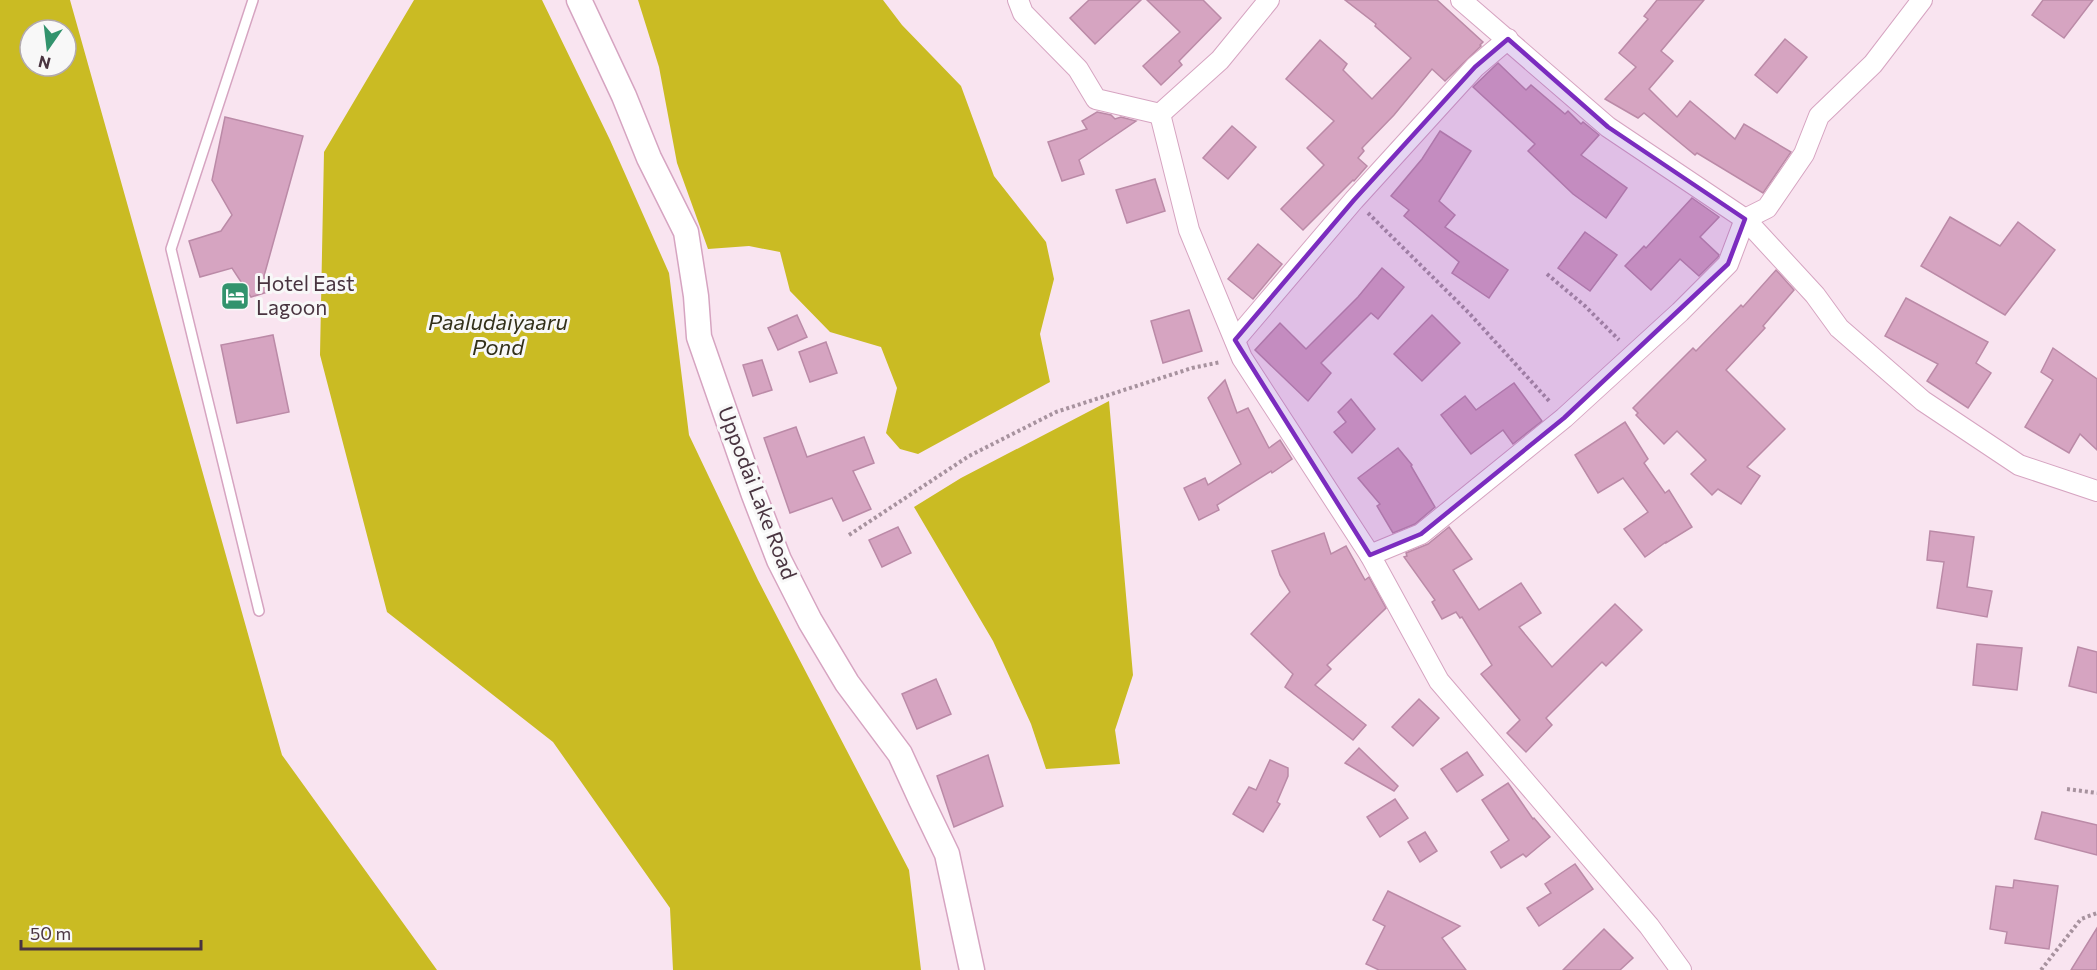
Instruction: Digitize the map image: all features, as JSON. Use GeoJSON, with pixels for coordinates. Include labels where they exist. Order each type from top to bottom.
{"type":"FeatureCollection","features":[{"type":"Feature","properties":{"kind":"street","name":"Uppodai Lake Road"},"geometry":{"type":"LineString","coordinates":[[579,0],[624,96],[649,158],[686,232],[696,296],[699,337],[750,485],[779,560],[810,621],[847,682],[900,754],[947,854],[972,970]]}},
{"type":"Feature","properties":{"kind":"street"},"geometry":{"type":"LineString","coordinates":[[1018,0],[1023,13],[1078,69],[1096,99],[1160,114]]}},
{"type":"Feature","properties":{"kind":"street"},"geometry":{"type":"LineString","coordinates":[[1160,114],[1220,60],[1269,0]]}},
{"type":"Feature","properties":{"kind":"street"},"geometry":{"type":"LineString","coordinates":[[1461,0],[1608,127],[1745,219],[1815,295],[1839,328],[1923,401],[2019,465],[2097,491]]}},
{"type":"Feature","properties":{"kind":"street"},"geometry":{"type":"LineString","coordinates":[[1370,555],[1421,534],[1564,418],[1634,355],[1728,264],[1745,219],[1767,208],[1804,154],[1819,116],[1873,64],[1923,0]]}},
{"type":"Feature","properties":{"kind":"street"},"geometry":{"type":"LineString","coordinates":[[1238,349],[1354,200],[1476,67],[1508,39]]}},
{"type":"Feature","properties":{"kind":"street"},"geometry":{"type":"LineString","coordinates":[[1160,114],[1189,230],[1238,349],[1370,555],[1439,681],[1649,926],[1681,970]]}},
{"type":"Feature","properties":{"kind":"lane"},"geometry":{"type":"LineString","coordinates":[[253,0],[171,249],[259,611]]}},
{"type":"Feature","properties":{"kind":"path"},"geometry":{"type":"LineString","coordinates":[[1354,200],[1469,313],[1564,418]]}},
{"type":"Feature","properties":{"kind":"path"},"geometry":{"type":"LineString","coordinates":[[1547,274],[1585,306],[1634,355]]}},
{"type":"Feature","properties":{"kind":"path"},"geometry":{"type":"LineString","coordinates":[[849,535],[969,456],[1056,412],[1192,368],[1238,349]]}},
{"type":"Feature","properties":{"kind":"path"},"geometry":{"type":"LineString","coordinates":[[2067,789],[2097,793]]}},
{"type":"Feature","properties":{"kind":"path"},"geometry":{"type":"LineString","coordinates":[[2041,970],[2081,919],[2097,913]]}},
{"type":"Feature","properties":{"kind":"highlighted area"},"geometry":{"type":"Polygon","coordinates":[[[1508,39],[1608,127],[1745,219],[1728,264],[1564,418],[1421,534],[1370,555],[1235,340],[1354,200],[1475,67],[1508,39]]]}},
{"type":"Feature","properties":{"kind":"water"},"geometry":{"type":"Polygon","coordinates":[[[0,0],[70,0],[75,18],[18,18],[18,78],[78,78],[78,28],[282,755],[437,970],[0,970],[0,0]]]}},
{"type":"Feature","properties":{"kind":"water","name":"Paaludaiyaaru Pond"},"geometry":{"type":"Polygon","coordinates":[[[414,0],[542,0],[610,140],[669,273],[689,435],[758,580],[909,870],[921,970],[673,970],[670,908],[553,742],[387,612],[320,355],[324,152],[414,0]]]}},
{"type":"Feature","properties":{"kind":"water"},"geometry":{"type":"Polygon","coordinates":[[[638,0],[883,0],[902,25],[961,86],[994,176],[1046,242],[1054,279],[1040,334],[1050,382],[918,454],[900,449],[886,433],[897,388],[881,347],[830,332],[790,291],[780,252],[749,246],[708,249],[677,163],[659,67],[638,0]]]}},
{"type":"Feature","properties":{"kind":"water"},"geometry":{"type":"Polygon","coordinates":[[[1109,401],[1133,675],[1115,730],[1120,764],[1046,769],[1031,724],[993,641],[914,507],[961,478],[1109,401]]]}},
{"type":"Feature","properties":{"kind":"building"},"geometry":{"type":"Polygon","coordinates":[[[1089,0],[1141,0],[1095,44],[1070,18],[1089,0]]]}},
{"type":"Feature","properties":{"kind":"building"},"geometry":{"type":"Polygon","coordinates":[[[1147,0],[1203,0],[1221,18],[1179,61],[1182,65],[1161,85],[1143,66],[1180,32],[1147,0]]]}},
{"type":"Feature","properties":{"kind":"building"},"geometry":{"type":"Polygon","coordinates":[[[1345,0],[1437,0],[1483,42],[1445,81],[1432,69],[1394,115],[1362,148],[1364,151],[1358,158],[1367,166],[1303,230],[1281,209],[1324,165],[1307,148],[1334,121],[1286,79],[1320,40],[1347,64],[1343,70],[1372,99],[1411,58],[1375,26],[1376,24],[1345,0]]]}},
{"type":"Feature","properties":{"kind":"building"},"geometry":{"type":"Polygon","coordinates":[[[1657,0],[1704,0],[1661,51],[1673,61],[1649,89],[1677,117],[1690,101],[1735,139],[1744,124],[1791,152],[1763,193],[1697,153],[1695,155],[1644,113],[1638,118],[1605,99],[1636,67],[1619,53],[1648,19],[1644,16],[1657,0]]]}},
{"type":"Feature","properties":{"kind":"building"},"geometry":{"type":"Polygon","coordinates":[[[2043,0],[2093,0],[2064,38],[2032,15],[2043,0]]]}},
{"type":"Feature","properties":{"kind":"building"},"geometry":{"type":"Polygon","coordinates":[[[1785,39],[1807,57],[1777,93],[1755,75],[1785,39]]]}},
{"type":"Feature","properties":{"kind":"building"},"geometry":{"type":"Polygon","coordinates":[[[1498,63],[1526,90],[1531,85],[1565,114],[1568,111],[1581,124],[1583,122],[1599,135],[1581,155],[1627,188],[1606,218],[1573,194],[1528,151],[1535,144],[1473,87],[1498,63]]]}},
{"type":"Feature","properties":{"kind":"building"},"geometry":{"type":"Polygon","coordinates":[[[1097,112],[1111,115],[1115,119],[1121,117],[1136,121],[1079,160],[1084,174],[1062,181],[1048,142],[1087,129],[1082,121],[1097,112]]]}},
{"type":"Feature","properties":{"kind":"building"},"geometry":{"type":"Polygon","coordinates":[[[225,117],[303,136],[264,276],[271,291],[251,297],[232,268],[200,277],[189,241],[221,231],[232,215],[212,180],[225,117]]]}},
{"type":"Feature","properties":{"kind":"building"},"geometry":{"type":"Polygon","coordinates":[[[1232,126],[1256,147],[1228,179],[1203,158],[1232,126]]]}},
{"type":"Feature","properties":{"kind":"building"},"geometry":{"type":"Polygon","coordinates":[[[1440,131],[1471,151],[1439,201],[1455,215],[1445,227],[1508,270],[1489,298],[1452,273],[1459,262],[1404,216],[1409,210],[1391,196],[1422,159],[1440,131]]]}},
{"type":"Feature","properties":{"kind":"building"},"geometry":{"type":"Polygon","coordinates":[[[1155,179],[1165,211],[1127,223],[1116,190],[1155,179]]]}},
{"type":"Feature","properties":{"kind":"building"},"geometry":{"type":"Polygon","coordinates":[[[1692,198],[1719,217],[1700,237],[1719,255],[1699,276],[1680,259],[1651,290],[1625,266],[1644,246],[1646,248],[1692,198]]]}},
{"type":"Feature","properties":{"kind":"building"},"geometry":{"type":"Polygon","coordinates":[[[1950,217],[2000,246],[2018,222],[2055,250],[2005,315],[1921,266],[1950,217]]]}},
{"type":"Feature","properties":{"kind":"building"},"geometry":{"type":"Polygon","coordinates":[[[1585,232],[1617,255],[1590,291],[1558,268],[1585,232]]]}},
{"type":"Feature","properties":{"kind":"building"},"geometry":{"type":"Polygon","coordinates":[[[1258,244],[1282,264],[1253,299],[1228,279],[1258,244]]]}},
{"type":"Feature","properties":{"kind":"building"},"geometry":{"type":"Polygon","coordinates":[[[1382,268],[1404,287],[1378,319],[1371,313],[1321,363],[1331,373],[1308,401],[1255,350],[1280,323],[1306,349],[1358,297],[1382,268]]]}},
{"type":"Feature","properties":{"kind":"building"},"geometry":{"type":"Polygon","coordinates":[[[1776,270],[1794,290],[1763,326],[1765,328],[1726,370],[1785,429],[1747,467],[1760,476],[1741,504],[1718,489],[1712,495],[1691,474],[1706,460],[1677,431],[1664,444],[1636,415],[1638,413],[1633,408],[1693,348],[1696,351],[1741,305],[1743,307],[1776,270]]]}},
{"type":"Feature","properties":{"kind":"building"},"geometry":{"type":"Polygon","coordinates":[[[1906,298],[1988,342],[1976,363],[1991,373],[1968,408],[1927,381],[1938,364],[1885,336],[1906,298]]]}},
{"type":"Feature","properties":{"kind":"building"},"geometry":{"type":"Polygon","coordinates":[[[1189,310],[1202,351],[1163,363],[1151,321],[1189,310]]]}},
{"type":"Feature","properties":{"kind":"building"},"geometry":{"type":"Polygon","coordinates":[[[797,315],[807,337],[778,350],[768,328],[797,315]]]}},
{"type":"Feature","properties":{"kind":"building"},"geometry":{"type":"Polygon","coordinates":[[[1432,315],[1460,343],[1422,381],[1394,354],[1432,315]]]}},
{"type":"Feature","properties":{"kind":"building"},"geometry":{"type":"Polygon","coordinates":[[[273,335],[289,412],[237,423],[221,345],[273,335]]]}},
{"type":"Feature","properties":{"kind":"building"},"geometry":{"type":"Polygon","coordinates":[[[826,342],[837,373],[810,382],[799,352],[826,342]]]}},
{"type":"Feature","properties":{"kind":"building"},"geometry":{"type":"Polygon","coordinates":[[[2053,348],[2097,379],[2097,450],[2080,434],[2069,453],[2025,427],[2053,380],[2041,372],[2053,348]]]}},
{"type":"Feature","properties":{"kind":"building"},"geometry":{"type":"Polygon","coordinates":[[[762,360],[772,390],[753,396],[743,365],[762,360]]]}},
{"type":"Feature","properties":{"kind":"building"},"geometry":{"type":"Polygon","coordinates":[[[1225,380],[1237,413],[1248,408],[1269,448],[1280,440],[1292,459],[1217,505],[1219,510],[1199,520],[1184,488],[1205,478],[1208,485],[1241,464],[1208,398],[1225,380]]]}},
{"type":"Feature","properties":{"kind":"building"},"geometry":{"type":"Polygon","coordinates":[[[1514,383],[1542,421],[1513,444],[1503,430],[1471,454],[1441,415],[1465,396],[1476,410],[1514,383]]]}},
{"type":"Feature","properties":{"kind":"building"},"geometry":{"type":"Polygon","coordinates":[[[1351,399],[1375,429],[1352,453],[1334,432],[1346,422],[1338,412],[1351,399]]]}},
{"type":"Feature","properties":{"kind":"building"},"geometry":{"type":"Polygon","coordinates":[[[1625,422],[1648,459],[1644,463],[1665,493],[1669,490],[1692,527],[1645,557],[1624,529],[1648,512],[1623,478],[1598,493],[1575,455],[1625,422]]]}},
{"type":"Feature","properties":{"kind":"building"},"geometry":{"type":"Polygon","coordinates":[[[796,427],[807,457],[864,437],[874,463],[853,471],[871,509],[843,521],[832,498],[790,513],[764,438],[796,427]]]}},
{"type":"Feature","properties":{"kind":"building"},"geometry":{"type":"Polygon","coordinates":[[[1398,448],[1412,465],[1435,507],[1415,524],[1393,533],[1377,506],[1380,504],[1358,478],[1398,448]]]}},
{"type":"Feature","properties":{"kind":"building"},"geometry":{"type":"Polygon","coordinates":[[[898,527],[911,553],[882,567],[869,540],[898,527]]]}},
{"type":"Feature","properties":{"kind":"building"},"geometry":{"type":"Polygon","coordinates":[[[1449,527],[1472,559],[1453,570],[1479,610],[1521,583],[1541,613],[1519,627],[1552,667],[1615,604],[1642,630],[1606,666],[1602,662],[1546,718],[1552,725],[1526,752],[1507,733],[1520,720],[1481,674],[1492,665],[1462,617],[1460,618],[1456,612],[1442,619],[1432,602],[1435,600],[1404,557],[1407,556],[1406,553],[1428,544],[1449,527]]]}},
{"type":"Feature","properties":{"kind":"building"},"geometry":{"type":"Polygon","coordinates":[[[1930,531],[1974,537],[1967,587],[1992,591],[1987,617],[1937,608],[1944,562],[1927,560],[1930,531]]]}},
{"type":"Feature","properties":{"kind":"building"},"geometry":{"type":"Polygon","coordinates":[[[1324,533],[1331,554],[1346,546],[1365,580],[1369,577],[1386,608],[1327,665],[1331,669],[1315,685],[1366,725],[1353,740],[1285,687],[1293,674],[1251,634],[1290,592],[1280,575],[1272,551],[1324,533]]]}},
{"type":"Feature","properties":{"kind":"building"},"geometry":{"type":"Polygon","coordinates":[[[1977,644],[2022,648],[2017,690],[1973,685],[1977,644]]]}},
{"type":"Feature","properties":{"kind":"building"},"geometry":{"type":"Polygon","coordinates":[[[2078,647],[2097,652],[2097,693],[2069,686],[2078,647]]]}},
{"type":"Feature","properties":{"kind":"building"},"geometry":{"type":"Polygon","coordinates":[[[936,679],[951,714],[917,729],[902,694],[936,679]]]}},
{"type":"Feature","properties":{"kind":"building"},"geometry":{"type":"Polygon","coordinates":[[[1419,699],[1439,718],[1413,746],[1392,727],[1419,699]]]}},
{"type":"Feature","properties":{"kind":"building"},"geometry":{"type":"Polygon","coordinates":[[[1359,748],[1398,786],[1394,791],[1345,763],[1359,748]]]}},
{"type":"Feature","properties":{"kind":"building"},"geometry":{"type":"Polygon","coordinates":[[[1467,752],[1483,775],[1457,792],[1441,769],[1467,752]]]}},
{"type":"Feature","properties":{"kind":"building"},"geometry":{"type":"Polygon","coordinates":[[[988,755],[1003,806],[954,827],[937,776],[988,755]]]}},
{"type":"Feature","properties":{"kind":"building"},"geometry":{"type":"Polygon","coordinates":[[[1270,760],[1288,768],[1288,776],[1277,802],[1280,804],[1263,832],[1233,814],[1249,787],[1256,790],[1270,760]]]}},
{"type":"Feature","properties":{"kind":"building"},"geometry":{"type":"Polygon","coordinates":[[[1508,783],[1533,819],[1550,837],[1526,857],[1523,854],[1501,868],[1491,852],[1509,840],[1482,800],[1508,783]]]}},
{"type":"Feature","properties":{"kind":"building"},"geometry":{"type":"Polygon","coordinates":[[[1395,799],[1408,818],[1380,837],[1367,817],[1395,799]]]}},
{"type":"Feature","properties":{"kind":"building"},"geometry":{"type":"Polygon","coordinates":[[[2042,812],[2097,825],[2097,855],[2035,839],[2042,812]]]}},
{"type":"Feature","properties":{"kind":"building"},"geometry":{"type":"Polygon","coordinates":[[[1425,832],[1437,851],[1420,862],[1408,842],[1425,832]]]}},
{"type":"Feature","properties":{"kind":"building"},"geometry":{"type":"Polygon","coordinates":[[[1575,864],[1593,889],[1539,926],[1527,908],[1551,893],[1545,884],[1575,864]]]}},
{"type":"Feature","properties":{"kind":"building"},"geometry":{"type":"Polygon","coordinates":[[[2014,880],[2058,886],[2049,949],[2005,943],[2007,932],[1990,929],[1996,886],[2013,888],[2014,880]]]}},
{"type":"Feature","properties":{"kind":"building"},"geometry":{"type":"Polygon","coordinates":[[[1388,891],[1460,926],[1442,938],[1466,970],[1379,970],[1366,964],[1385,926],[1373,920],[1388,891]]]}},
{"type":"Feature","properties":{"kind":"building"},"geometry":{"type":"Polygon","coordinates":[[[2097,928],[2097,970],[2071,970],[2097,928]]]}},
{"type":"Feature","properties":{"kind":"building"},"geometry":{"type":"Polygon","coordinates":[[[1604,929],[1633,958],[1620,970],[1563,970],[1604,929]]]}},
{"type":"Feature","properties":{"kind":"place","name":"Hotel East Lagoon"},"geometry":{"type":"Point","coordinates":[235,296]}}]}
